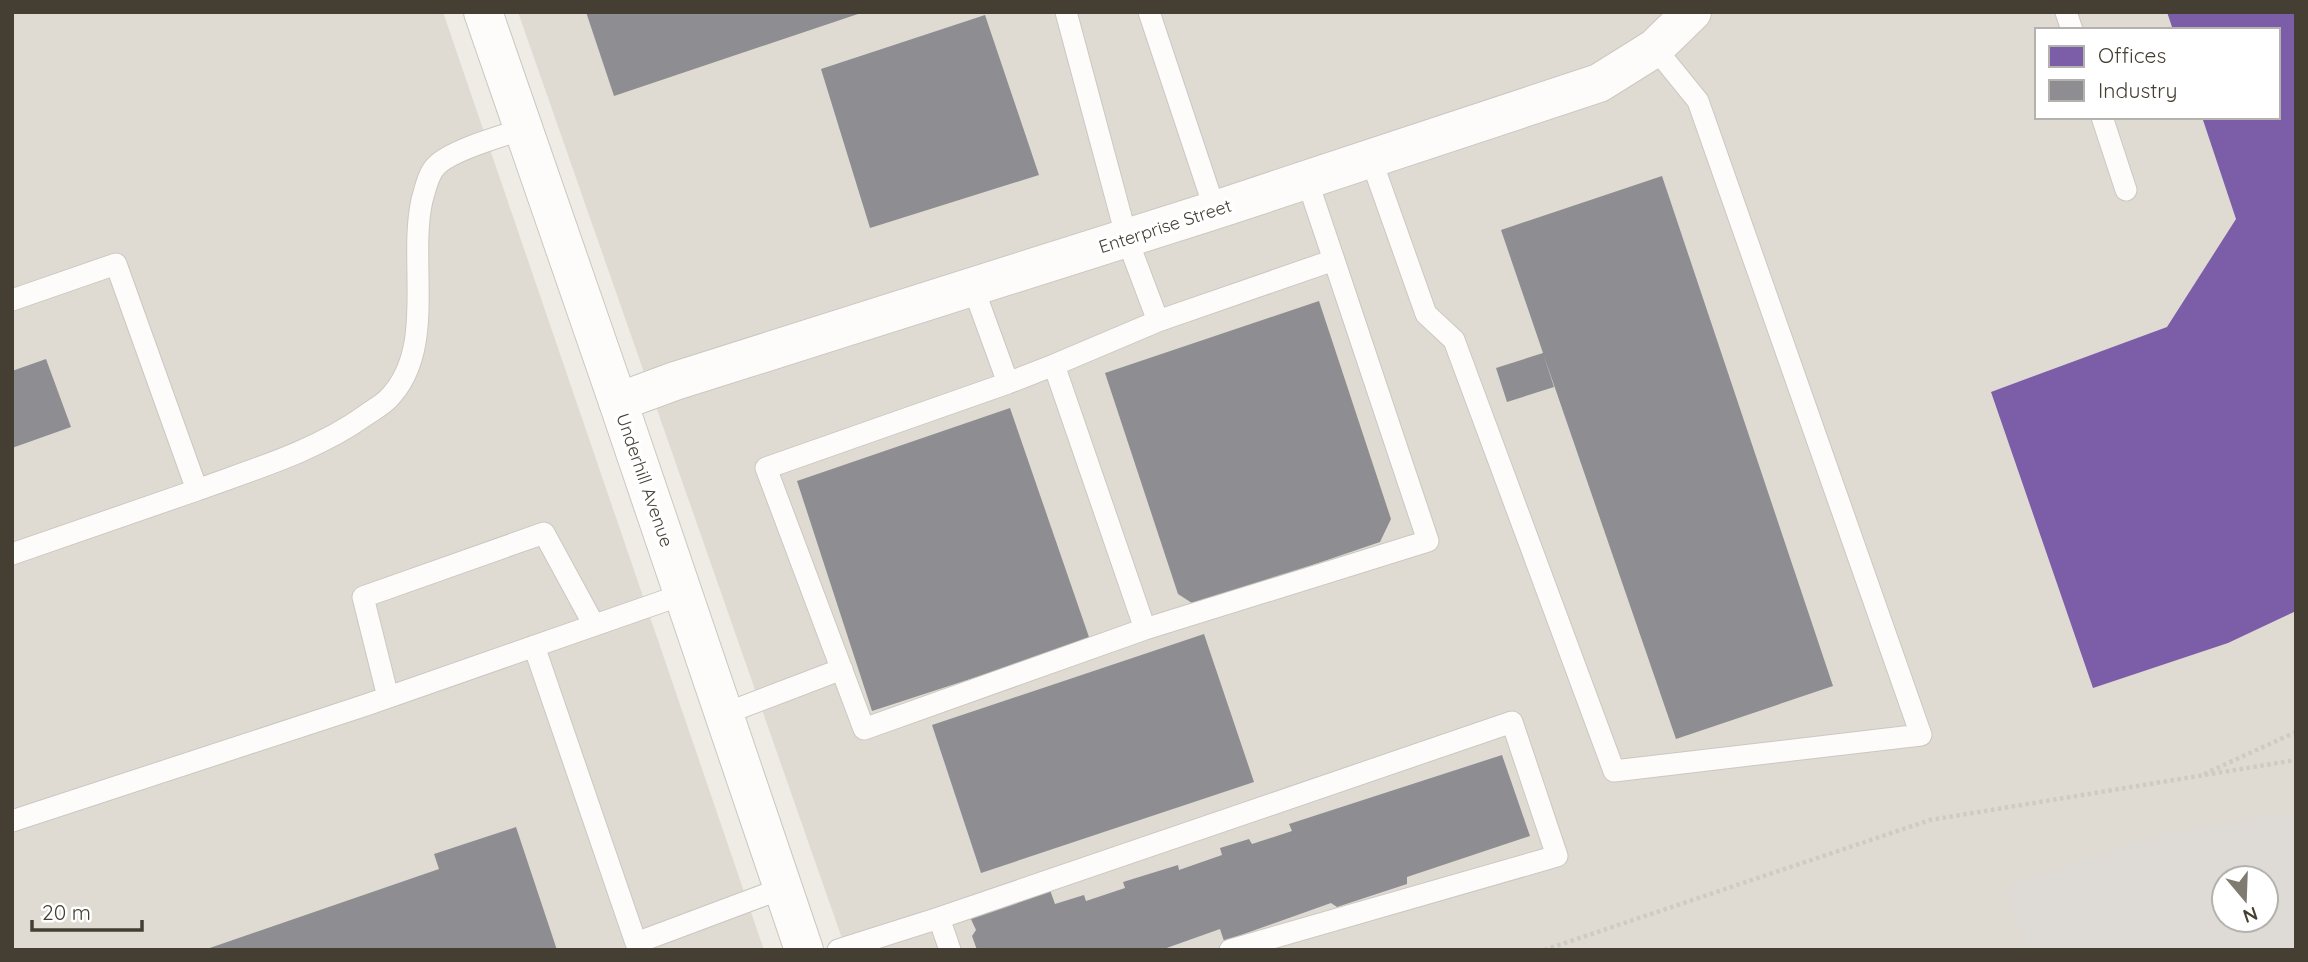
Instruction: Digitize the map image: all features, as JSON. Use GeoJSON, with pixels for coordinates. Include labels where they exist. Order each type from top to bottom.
{"type":"FeatureCollection","features":[{"type":"Feature","properties":{"kind":"street","name":"Underhill Avenue"},"geometry":{"type":"LineString","coordinates":[[483,12],[804,950]]}},
{"type":"Feature","properties":{"kind":"street","name":"Enterprise Street"},"geometry":{"type":"LineString","coordinates":[[618,402],[688,377],[1127,239],[1599,83],[1655,48],[1692,12]]}},
{"type":"Feature","properties":{"kind":"lane"},"geometry":{"type":"LineString","coordinates":[[1066,12],[1127,239],[1158,321]]}},
{"type":"Feature","properties":{"kind":"lane"},"geometry":{"type":"LineString","coordinates":[[1149,12],[1215,210]]}},
{"type":"Feature","properties":{"kind":"lane"},"geometry":{"type":"LineString","coordinates":[[1371,159],[1426,314],[1454,340],[1614,771],[1921,734],[1698,101],[1655,48]]}},
{"type":"Feature","properties":{"kind":"lane"},"geometry":{"type":"LineString","coordinates":[[2103,119],[2126,190]]}},
{"type":"Feature","properties":{"kind":"lane"},"geometry":{"type":"LineString","coordinates":[[12,554],[287,457],[351,425],[387,400],[406,375],[415,347],[420,211],[425,187],[436,166],[452,156],[523,129]]}},
{"type":"Feature","properties":{"kind":"lane"},"geometry":{"type":"LineString","coordinates":[[1307,180],[1334,260],[1428,541],[1146,629],[864,729],[766,468],[1007,383],[1158,321],[1334,260]]}},
{"type":"Feature","properties":{"kind":"lane"},"geometry":{"type":"LineString","coordinates":[[12,300],[116,264],[197,490]]}},
{"type":"Feature","properties":{"kind":"lane"},"geometry":{"type":"LineString","coordinates":[[974,287],[1007,383]]}},
{"type":"Feature","properties":{"kind":"lane"},"geometry":{"type":"LineString","coordinates":[[1054,365],[1146,629]]}},
{"type":"Feature","properties":{"kind":"lane"},"geometry":{"type":"LineString","coordinates":[[388,697],[363,597],[544,533],[594,625]]}},
{"type":"Feature","properties":{"kind":"lane"},"geometry":{"type":"LineString","coordinates":[[12,821],[388,697],[684,594]]}},
{"type":"Feature","properties":{"kind":"lane"},"geometry":{"type":"LineString","coordinates":[[534,646],[637,946],[783,888]]}},
{"type":"Feature","properties":{"kind":"lane"},"geometry":{"type":"LineString","coordinates":[[724,714],[842,669]]}},
{"type":"Feature","properties":{"kind":"lane"},"geometry":{"type":"LineString","coordinates":[[838,950],[1512,722],[1557,856],[1230,950]]}},
{"type":"Feature","properties":{"kind":"lane"},"geometry":{"type":"LineString","coordinates":[[939,918],[950,950]]}},
{"type":"Feature","properties":{"kind":"path"},"geometry":{"type":"LineString","coordinates":[[2196,778],[2296,732]]}},
{"type":"Feature","properties":{"kind":"path"},"geometry":{"type":"LineString","coordinates":[[1544,950],[1930,820],[2296,760]]}},
{"type":"Feature","properties":{"kind":"shaded area"},"geometry":{"type":"Polygon","coordinates":[[[12,12],[443,12],[764,950],[12,950],[12,12]]]}},
{"type":"Feature","properties":{"kind":"shaded area"},"geometry":{"type":"Polygon","coordinates":[[[518,12],[2296,12],[2296,950],[846,950],[518,12]]]}},
{"type":"Feature","properties":{"kind":"shaded area"},"geometry":{"type":"Polygon","coordinates":[[[2296,811],[2296,950],[2030,950],[2004,888],[2151,836],[2296,811]]]}},
{"type":"Feature","properties":{"kind":"building: Offices"},"geometry":{"type":"Polygon","coordinates":[[[2167,12],[2296,12],[2296,611],[2228,643],[2093,688],[1991,392],[2167,327],[2236,219],[2203,119],[2280,119],[2280,28],[2172,28],[2167,12]]]}},
{"type":"Feature","properties":{"kind":"building: Industry"},"geometry":{"type":"Polygon","coordinates":[[[586,12],[861,12],[861,13],[614,96],[586,12]]]}},
{"type":"Feature","properties":{"kind":"building: Industry"},"geometry":{"type":"Polygon","coordinates":[[[985,15],[1039,175],[870,228],[821,69],[985,15]]]}},
{"type":"Feature","properties":{"kind":"building: Industry"},"geometry":{"type":"Polygon","coordinates":[[[1662,176],[1833,686],[1676,739],[1544,356],[1554,387],[1507,402],[1496,368],[1543,353],[1501,230],[1662,176]]]}},
{"type":"Feature","properties":{"kind":"building: Industry"},"geometry":{"type":"Polygon","coordinates":[[[1319,301],[1391,519],[1380,542],[1195,605],[1178,594],[1105,373],[1319,301]]]}},
{"type":"Feature","properties":{"kind":"building: Industry"},"geometry":{"type":"Polygon","coordinates":[[[46,359],[71,427],[12,448],[12,371],[46,359]]]}},
{"type":"Feature","properties":{"kind":"building: Industry"},"geometry":{"type":"Polygon","coordinates":[[[1010,408],[1090,640],[872,711],[797,481],[1010,408]]]}},
{"type":"Feature","properties":{"kind":"building: Industry"},"geometry":{"type":"Polygon","coordinates":[[[1204,634],[1254,782],[981,873],[932,725],[1204,634]]]}},
{"type":"Feature","properties":{"kind":"building: Industry"},"geometry":{"type":"Polygon","coordinates":[[[1502,755],[1530,836],[1407,877],[1407,884],[1337,907],[1331,903],[1224,941],[1220,929],[1161,950],[977,950],[972,936],[976,930],[970,917],[1050,890],[1055,904],[1084,895],[1086,901],[1125,888],[1123,882],[1178,865],[1179,870],[1222,855],[1220,848],[1249,839],[1252,844],[1292,831],[1289,824],[1502,755]]]}},
{"type":"Feature","properties":{"kind":"building: Industry"},"geometry":{"type":"Polygon","coordinates":[[[516,827],[557,950],[204,950],[439,869],[434,854],[516,827]]]}}]}
